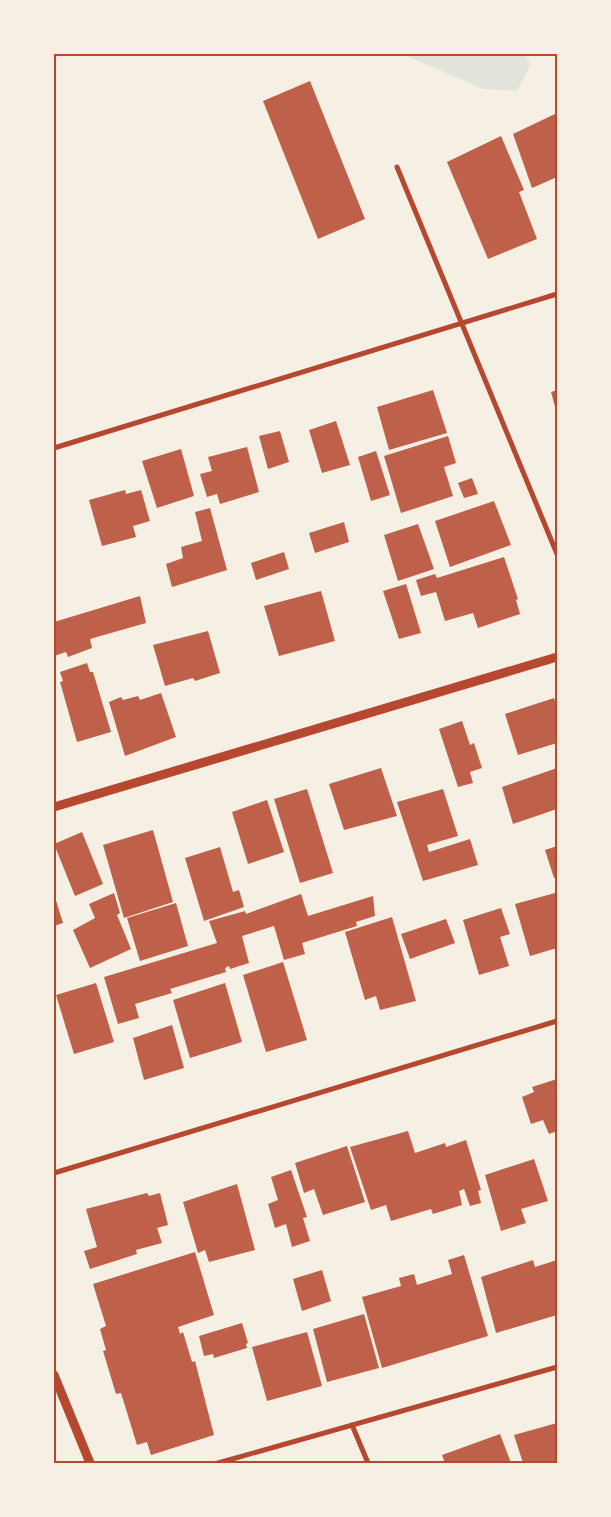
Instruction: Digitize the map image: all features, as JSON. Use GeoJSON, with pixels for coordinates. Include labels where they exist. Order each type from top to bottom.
{"type":"FeatureCollection","features":[{"type":"Feature","properties":{"kind":"street"},"geometry":{"type":"LineString","coordinates":[[397,167],[557,554]]}},
{"type":"Feature","properties":{"kind":"street"},"geometry":{"type":"LineString","coordinates":[[54,448],[557,294]]}},
{"type":"Feature","properties":{"kind":"street"},"geometry":{"type":"LineString","coordinates":[[54,807],[557,657]]}},
{"type":"Feature","properties":{"kind":"street"},"geometry":{"type":"LineString","coordinates":[[54,1173],[557,1021]]}},
{"type":"Feature","properties":{"kind":"street"},"geometry":{"type":"LineString","coordinates":[[218,1463],[557,1367]]}},
{"type":"Feature","properties":{"kind":"street"},"geometry":{"type":"LineString","coordinates":[[54,1375],[90,1463]]}},
{"type":"Feature","properties":{"kind":"street"},"geometry":{"type":"LineString","coordinates":[[352,1425],[368,1463]]}},
{"type":"Feature","properties":{"kind":"shaded area"},"geometry":{"type":"Polygon","coordinates":[[[402,54],[526,54],[530,66],[517,91],[483,89],[402,54]]]}},
{"type":"Feature","properties":{"kind":"building"},"geometry":{"type":"Polygon","coordinates":[[[310,81],[365,219],[318,239],[263,101],[310,81]]]}},
{"type":"Feature","properties":{"kind":"building"},"geometry":{"type":"Polygon","coordinates":[[[557,113],[557,177],[532,188],[513,134],[557,113]]]}},
{"type":"Feature","properties":{"kind":"building"},"geometry":{"type":"Polygon","coordinates":[[[501,136],[524,190],[519,192],[537,239],[488,259],[447,162],[501,136]]]}},
{"type":"Feature","properties":{"kind":"building"},"geometry":{"type":"Polygon","coordinates":[[[433,390],[447,433],[389,450],[377,407],[433,390]]]}},
{"type":"Feature","properties":{"kind":"building"},"geometry":{"type":"Polygon","coordinates":[[[557,390],[557,414],[551,392],[557,390]]]}},
{"type":"Feature","properties":{"kind":"building"},"geometry":{"type":"Polygon","coordinates":[[[336,421],[350,465],[322,473],[309,430],[336,421]]]}},
{"type":"Feature","properties":{"kind":"building"},"geometry":{"type":"Polygon","coordinates":[[[280,431],[289,462],[268,469],[259,436],[280,431]]]}},
{"type":"Feature","properties":{"kind":"building"},"geometry":{"type":"Polygon","coordinates":[[[448,436],[456,463],[444,467],[453,496],[401,513],[384,456],[448,436]]]}},
{"type":"Feature","properties":{"kind":"building"},"geometry":{"type":"Polygon","coordinates":[[[247,447],[259,492],[220,504],[217,494],[207,497],[200,474],[212,471],[208,457],[247,447]]]}},
{"type":"Feature","properties":{"kind":"building"},"geometry":{"type":"Polygon","coordinates":[[[181,449],[194,496],[157,508],[142,461],[181,449]]]}},
{"type":"Feature","properties":{"kind":"building"},"geometry":{"type":"Polygon","coordinates":[[[376,451],[390,495],[371,501],[358,457],[376,451]]]}},
{"type":"Feature","properties":{"kind":"building"},"geometry":{"type":"Polygon","coordinates":[[[472,478],[478,494],[464,498],[458,483],[472,478]]]}},
{"type":"Feature","properties":{"kind":"building"},"geometry":{"type":"Polygon","coordinates":[[[125,490],[126,494],[141,490],[150,521],[133,526],[136,537],[102,546],[89,500],[125,490]]]}},
{"type":"Feature","properties":{"kind":"building"},"geometry":{"type":"Polygon","coordinates":[[[494,501],[511,545],[450,567],[435,521],[494,501]]]}},
{"type":"Feature","properties":{"kind":"building"},"geometry":{"type":"Polygon","coordinates":[[[210,508],[227,570],[172,587],[166,564],[183,558],[181,547],[202,541],[195,512],[210,508]]]}},
{"type":"Feature","properties":{"kind":"building"},"geometry":{"type":"Polygon","coordinates":[[[344,522],[349,542],[315,553],[309,533],[344,522]]]}},
{"type":"Feature","properties":{"kind":"building"},"geometry":{"type":"Polygon","coordinates":[[[418,524],[434,569],[398,581],[384,535],[418,524]]]}},
{"type":"Feature","properties":{"kind":"building"},"geometry":{"type":"Polygon","coordinates":[[[284,552],[289,569],[256,580],[251,563],[284,552]]]}},
{"type":"Feature","properties":{"kind":"building"},"geometry":{"type":"Polygon","coordinates":[[[504,557],[518,599],[516,600],[520,614],[478,628],[473,613],[445,621],[436,592],[421,596],[416,580],[435,574],[437,578],[504,557]]]}},
{"type":"Feature","properties":{"kind":"building"},"geometry":{"type":"Polygon","coordinates":[[[406,584],[421,633],[399,639],[383,591],[406,584]]]}},
{"type":"Feature","properties":{"kind":"building"},"geometry":{"type":"Polygon","coordinates":[[[321,591],[335,641],[279,656],[264,606],[321,591]]]}},
{"type":"Feature","properties":{"kind":"building"},"geometry":{"type":"Polygon","coordinates":[[[140,596],[146,623],[90,639],[92,648],[68,657],[66,652],[54,656],[54,622],[140,596]]]}},
{"type":"Feature","properties":{"kind":"building"},"geometry":{"type":"Polygon","coordinates":[[[208,631],[220,673],[195,681],[193,678],[165,686],[153,645],[208,631]]]}},
{"type":"Feature","properties":{"kind":"building"},"geometry":{"type":"Polygon","coordinates":[[[87,663],[90,672],[93,672],[111,732],[77,742],[60,682],[63,681],[60,672],[87,663]]]}},
{"type":"Feature","properties":{"kind":"building"},"geometry":{"type":"Polygon","coordinates":[[[161,693],[176,737],[125,756],[109,702],[121,697],[123,700],[138,696],[140,700],[161,693]]]}},
{"type":"Feature","properties":{"kind":"building"},"geometry":{"type":"Polygon","coordinates":[[[554,698],[557,709],[557,743],[518,755],[505,714],[554,698]]]}},
{"type":"Feature","properties":{"kind":"building"},"geometry":{"type":"Polygon","coordinates":[[[462,721],[470,745],[474,743],[482,768],[470,772],[473,783],[458,787],[439,729],[462,721]]]}},
{"type":"Feature","properties":{"kind":"building"},"geometry":{"type":"Polygon","coordinates":[[[381,768],[397,816],[344,830],[329,784],[381,768]]]}},
{"type":"Feature","properties":{"kind":"building"},"geometry":{"type":"Polygon","coordinates":[[[557,768],[557,809],[513,824],[502,787],[557,768]]]}},
{"type":"Feature","properties":{"kind":"building"},"geometry":{"type":"Polygon","coordinates":[[[307,789],[333,873],[300,883],[274,799],[307,789]]]}},
{"type":"Feature","properties":{"kind":"building"},"geometry":{"type":"Polygon","coordinates":[[[443,789],[458,836],[427,845],[429,852],[470,839],[478,865],[423,881],[397,802],[443,789]]]}},
{"type":"Feature","properties":{"kind":"building"},"geometry":{"type":"Polygon","coordinates":[[[267,800],[284,852],[248,864],[232,812],[267,800]]]}},
{"type":"Feature","properties":{"kind":"building"},"geometry":{"type":"Polygon","coordinates":[[[153,830],[173,902],[124,918],[103,845],[153,830]]]}},
{"type":"Feature","properties":{"kind":"building"},"geometry":{"type":"Polygon","coordinates":[[[82,832],[103,884],[75,896],[54,844],[82,832]]]}},
{"type":"Feature","properties":{"kind":"building"},"geometry":{"type":"Polygon","coordinates":[[[557,846],[557,877],[554,878],[545,850],[557,846]]]}},
{"type":"Feature","properties":{"kind":"building"},"geometry":{"type":"Polygon","coordinates":[[[220,847],[233,892],[239,890],[244,907],[204,921],[185,858],[220,847]]]}},
{"type":"Feature","properties":{"kind":"building"},"geometry":{"type":"Polygon","coordinates":[[[114,893],[120,913],[117,915],[131,949],[90,968],[73,930],[95,918],[89,904],[114,893]]]}},
{"type":"Feature","properties":{"kind":"building"},"geometry":{"type":"Polygon","coordinates":[[[555,893],[557,901],[557,948],[530,956],[515,904],[555,893]]]}},
{"type":"Feature","properties":{"kind":"building"},"geometry":{"type":"Polygon","coordinates":[[[54,894],[63,923],[54,926],[54,894]]]}},
{"type":"Feature","properties":{"kind":"building"},"geometry":{"type":"Polygon","coordinates":[[[301,894],[308,916],[373,896],[375,916],[356,922],[357,926],[302,943],[305,954],[284,960],[274,926],[242,936],[249,963],[230,969],[229,966],[225,968],[226,972],[170,989],[172,993],[135,1004],[139,1018],[118,1024],[104,977],[217,943],[209,921],[245,911],[246,914],[301,894]]]}},
{"type":"Feature","properties":{"kind":"building"},"geometry":{"type":"Polygon","coordinates":[[[176,903],[188,946],[140,961],[127,918],[176,903]]]}},
{"type":"Feature","properties":{"kind":"building"},"geometry":{"type":"Polygon","coordinates":[[[501,908],[510,934],[500,937],[509,966],[479,975],[463,920],[501,908]]]}},
{"type":"Feature","properties":{"kind":"building"},"geometry":{"type":"Polygon","coordinates":[[[392,917],[416,1001],[380,1010],[376,996],[365,1000],[345,932],[392,917]]]}},
{"type":"Feature","properties":{"kind":"building"},"geometry":{"type":"Polygon","coordinates":[[[446,919],[455,943],[410,959],[401,934],[446,919]]]}},
{"type":"Feature","properties":{"kind":"building"},"geometry":{"type":"Polygon","coordinates":[[[283,962],[307,1040],[266,1052],[243,975],[283,962]]]}},
{"type":"Feature","properties":{"kind":"building"},"geometry":{"type":"Polygon","coordinates":[[[96,983],[114,1042],[74,1054],[56,995],[96,983]]]}},
{"type":"Feature","properties":{"kind":"building"},"geometry":{"type":"Polygon","coordinates":[[[225,983],[242,1042],[190,1058],[173,1000],[225,983]]]}},
{"type":"Feature","properties":{"kind":"building"},"geometry":{"type":"Polygon","coordinates":[[[172,1025],[184,1068],[144,1080],[133,1038],[172,1025]]]}},
{"type":"Feature","properties":{"kind":"building"},"geometry":{"type":"Polygon","coordinates":[[[557,1079],[557,1131],[549,1134],[543,1120],[531,1124],[522,1097],[534,1092],[532,1087],[557,1079]]]}},
{"type":"Feature","properties":{"kind":"building"},"geometry":{"type":"Polygon","coordinates":[[[408,1131],[415,1153],[445,1143],[446,1147],[466,1140],[481,1190],[478,1191],[481,1203],[470,1206],[464,1189],[459,1191],[462,1205],[433,1214],[431,1209],[391,1221],[386,1205],[371,1210],[350,1147],[408,1131]]]}},
{"type":"Feature","properties":{"kind":"building"},"geometry":{"type":"Polygon","coordinates":[[[347,1146],[365,1202],[323,1215],[314,1189],[304,1193],[295,1163],[347,1146]]]}},
{"type":"Feature","properties":{"kind":"building"},"geometry":{"type":"Polygon","coordinates":[[[534,1159],[548,1201],[521,1209],[526,1223],[501,1231],[485,1175],[534,1159]]]}},
{"type":"Feature","properties":{"kind":"building"},"geometry":{"type":"Polygon","coordinates":[[[291,1170],[307,1217],[303,1218],[310,1241],[292,1247],[286,1224],[275,1228],[268,1204],[278,1200],[271,1177],[291,1170]]]}},
{"type":"Feature","properties":{"kind":"building"},"geometry":{"type":"Polygon","coordinates":[[[237,1184],[255,1250],[209,1262],[205,1250],[198,1253],[183,1202],[237,1184]]]}},
{"type":"Feature","properties":{"kind":"building"},"geometry":{"type":"Polygon","coordinates":[[[147,1193],[149,1196],[160,1193],[168,1225],[157,1228],[162,1243],[136,1250],[137,1254],[90,1269],[84,1251],[97,1247],[86,1209],[147,1193]]]}},
{"type":"Feature","properties":{"kind":"building"},"geometry":{"type":"Polygon","coordinates":[[[195,1252],[214,1315],[178,1327],[180,1334],[183,1332],[192,1362],[195,1361],[214,1435],[151,1455],[147,1442],[137,1445],[121,1393],[116,1394],[103,1351],[106,1350],[100,1329],[106,1326],[93,1284],[195,1252]]]}},
{"type":"Feature","properties":{"kind":"building"},"geometry":{"type":"Polygon","coordinates":[[[464,1255],[488,1336],[382,1368],[362,1297],[401,1286],[399,1278],[414,1274],[417,1285],[452,1274],[448,1260],[464,1255]]]}},
{"type":"Feature","properties":{"kind":"building"},"geometry":{"type":"Polygon","coordinates":[[[533,1260],[535,1267],[557,1260],[557,1315],[496,1333],[481,1277],[533,1260]]]}},
{"type":"Feature","properties":{"kind":"building"},"geometry":{"type":"Polygon","coordinates":[[[322,1270],[331,1301],[302,1311],[293,1279],[322,1270]]]}},
{"type":"Feature","properties":{"kind":"building"},"geometry":{"type":"Polygon","coordinates":[[[364,1314],[379,1368],[327,1382],[313,1329],[364,1314]]]}},
{"type":"Feature","properties":{"kind":"building"},"geometry":{"type":"Polygon","coordinates":[[[242,1323],[248,1343],[246,1344],[247,1348],[214,1358],[213,1354],[204,1356],[199,1336],[242,1323]]]}},
{"type":"Feature","properties":{"kind":"building"},"geometry":{"type":"Polygon","coordinates":[[[307,1332],[322,1386],[267,1401],[252,1347],[307,1332]]]}},
{"type":"Feature","properties":{"kind":"building"},"geometry":{"type":"Polygon","coordinates":[[[557,1423],[557,1463],[523,1463],[514,1435],[557,1423]]]}},
{"type":"Feature","properties":{"kind":"building"},"geometry":{"type":"Polygon","coordinates":[[[500,1434],[511,1463],[445,1463],[442,1455],[500,1434]]]}}]}
